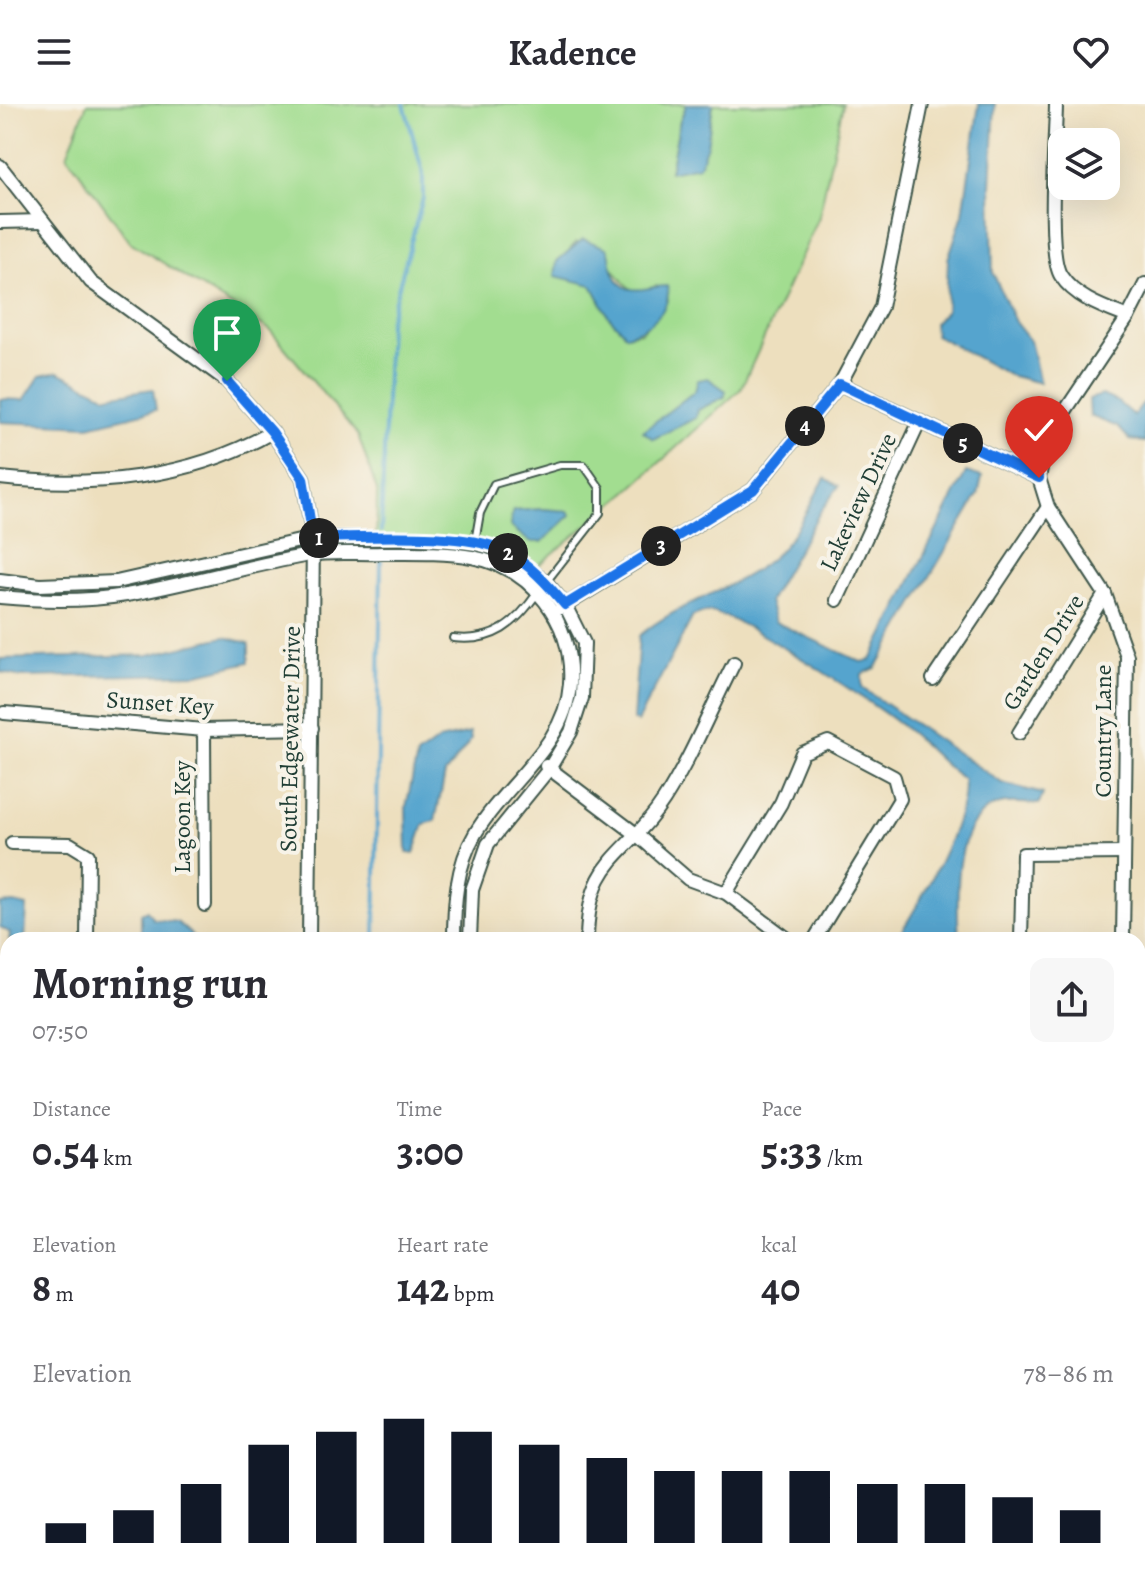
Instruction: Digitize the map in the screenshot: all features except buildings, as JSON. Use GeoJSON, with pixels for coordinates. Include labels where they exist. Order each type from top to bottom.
{"type":"FeatureCollection","features":[{"type":"Feature","properties":{"kind":"street"},"geometry":{"type":"LineString","coordinates":[[560,609],[753,490],[840,384],[881,307],[922,104]]}},
{"type":"Feature","properties":{"kind":"street"},"geometry":{"type":"LineString","coordinates":[[1056,104],[1054,247],[1060,275],[1089,301],[1128,317]]}},
{"type":"Feature","properties":{"kind":"street","name":"South Edgewater Drive"},"geometry":{"type":"LineString","coordinates":[[0,166],[91,282],[227,381],[272,432],[303,478],[313,538],[309,932]]}},
{"type":"Feature","properties":{"kind":"street"},"geometry":{"type":"LineString","coordinates":[[0,222],[43,221]]}},
{"type":"Feature","properties":{"kind":"street","name":"Country Lane"},"geometry":{"type":"LineString","coordinates":[[1123,932],[1127,656],[1105,594],[1048,507],[1039,478],[1047,438],[1128,317],[1145,284]]}},
{"type":"Feature","properties":{"kind":"street"},"geometry":{"type":"LineString","coordinates":[[840,384],[1039,478]]}},
{"type":"Feature","properties":{"kind":"street","name":"Lakeview Drive"},"geometry":{"type":"LineString","coordinates":[[837,600],[919,423]]}},
{"type":"Feature","properties":{"kind":"street"},"geometry":{"type":"LineString","coordinates":[[0,478],[51,483],[141,477],[238,452],[272,432]]}},
{"type":"Feature","properties":{"kind":"street"},"geometry":{"type":"LineString","coordinates":[[933,679],[1048,507]]}},
{"type":"Feature","properties":{"kind":"street"},"geometry":{"type":"LineString","coordinates":[[0,580],[37,585],[116,582],[313,538],[415,538],[475,543],[505,551],[542,587],[584,643],[582,698],[571,732],[549,769],[488,844],[472,890],[470,932]]}},
{"type":"Feature","properties":{"kind":"street"},"geometry":{"type":"LineString","coordinates":[[415,538],[416,553]]}},
{"type":"Feature","properties":{"kind":"street"},"geometry":{"type":"LineString","coordinates":[[475,543],[475,558]]}},
{"type":"Feature","properties":{"kind":"street"},"geometry":{"type":"LineString","coordinates":[[0,597],[36,600],[125,595],[313,554],[416,553],[475,558],[542,587]]}},
{"type":"Feature","properties":{"kind":"street"},"geometry":{"type":"LineString","coordinates":[[36,600],[37,585]]}},
{"type":"Feature","properties":{"kind":"street","name":"Garden Drive"},"geometry":{"type":"LineString","coordinates":[[1019,733],[1105,594]]}},
{"type":"Feature","properties":{"kind":"street"},"geometry":{"type":"LineString","coordinates":[[454,932],[454,904],[474,835],[560,725],[570,684],[560,609]]}},
{"type":"Feature","properties":{"kind":"street"},"geometry":{"type":"LineString","coordinates":[[587,932],[587,908],[604,866],[664,801],[734,663]]}},
{"type":"Feature","properties":{"kind":"street","name":"Sunset Key"},"geometry":{"type":"LineString","coordinates":[[4,713],[204,730],[312,728]]}},
{"type":"Feature","properties":{"kind":"street","name":"Lagoon Key"},"geometry":{"type":"LineString","coordinates":[[204,730],[205,905]]}},
{"type":"Feature","properties":{"kind":"street"},"geometry":{"type":"LineString","coordinates":[[726,893],[781,803],[802,753],[828,742],[894,777],[900,799],[819,932]]}},
{"type":"Feature","properties":{"kind":"street"},"geometry":{"type":"LineString","coordinates":[[536,758],[636,834],[688,879],[726,893],[778,932]]}},
{"type":"Feature","properties":{"kind":"street"},"geometry":{"type":"LineString","coordinates":[[12,843],[70,844],[88,855],[87,932]]}},
{"type":"Feature","properties":{"kind":"street"},"geometry":{"type":"LineString","coordinates":[[1021,932],[1023,854],[1124,853]]}},
{"type":"Feature","properties":{"kind":"lane"},"geometry":{"type":"LineString","coordinates":[[453,638],[485,639],[500,631],[529,606],[600,513],[600,488],[584,465],[560,465],[494,484],[480,513],[475,543]]}},
{"type":"Feature","properties":{"kind":"green space"},"geometry":{"type":"Polygon","coordinates":[[[87,104],[687,104],[680,120],[670,171],[707,145],[713,104],[843,104],[819,217],[741,389],[626,493],[529,573],[459,548],[376,547],[377,491],[358,435],[270,330],[130,242],[67,155],[87,104]],[[576,242],[568,252],[582,280],[592,285],[609,317],[626,335],[641,332],[668,299],[656,286],[638,293],[633,290],[606,262],[576,242]],[[695,391],[644,431],[724,397],[695,391]],[[544,509],[513,511],[510,525],[530,542],[542,542],[561,513],[544,509]]]}},
{"type":"Feature","properties":{"kind":"water"},"geometry":{"type":"Polygon","coordinates":[[[687,104],[713,104],[707,145],[699,166],[670,172],[680,120],[687,104]]]}},
{"type":"Feature","properties":{"kind":"water"},"geometry":{"type":"Polygon","coordinates":[[[979,104],[995,104],[991,186],[993,273],[1015,322],[1030,341],[1040,383],[1009,375],[935,335],[934,323],[946,311],[948,259],[963,214],[979,104]]]}},
{"type":"Feature","properties":{"kind":"water"},"geometry":{"type":"Polygon","coordinates":[[[583,239],[607,248],[616,278],[622,285],[635,290],[667,286],[666,303],[657,318],[642,329],[626,335],[609,317],[592,285],[555,276],[557,261],[583,239]]]}},
{"type":"Feature","properties":{"kind":"water"},"geometry":{"type":"Polygon","coordinates":[[[58,372],[107,396],[153,389],[156,410],[89,426],[0,422],[0,399],[24,400],[40,376],[58,372]]]}},
{"type":"Feature","properties":{"kind":"water"},"geometry":{"type":"Polygon","coordinates":[[[708,378],[726,391],[724,397],[698,410],[696,418],[653,439],[643,431],[695,391],[698,380],[708,378]]]}},
{"type":"Feature","properties":{"kind":"water"},"geometry":{"type":"Polygon","coordinates":[[[1102,395],[1118,402],[1134,416],[1145,401],[1145,442],[1130,440],[1118,427],[1090,416],[1089,399],[1102,395]]]}},
{"type":"Feature","properties":{"kind":"water"},"geometry":{"type":"Polygon","coordinates":[[[966,472],[982,477],[978,495],[876,668],[862,674],[862,688],[1002,783],[1043,794],[1039,804],[1000,804],[984,812],[972,825],[960,863],[959,932],[901,932],[929,884],[951,837],[959,815],[963,779],[912,734],[844,686],[753,630],[728,618],[704,612],[693,616],[637,722],[633,720],[639,636],[773,557],[796,530],[825,478],[839,486],[820,512],[769,601],[775,622],[861,662],[871,660],[966,472]]]}},
{"type":"Feature","properties":{"kind":"water"},"geometry":{"type":"Polygon","coordinates":[[[513,511],[568,511],[571,515],[542,542],[530,542],[510,526],[513,511]]]}},
{"type":"Feature","properties":{"kind":"water"},"geometry":{"type":"Polygon","coordinates":[[[224,637],[249,643],[249,662],[198,674],[21,677],[0,672],[0,659],[148,655],[224,637]]]}},
{"type":"Feature","properties":{"kind":"water"},"geometry":{"type":"Polygon","coordinates":[[[470,733],[471,740],[445,774],[435,821],[424,824],[414,854],[407,853],[406,807],[417,756],[439,740],[470,733]]]}},
{"type":"Feature","properties":{"kind":"water"},"geometry":{"type":"Polygon","coordinates":[[[0,904],[27,906],[25,932],[8,932],[0,927],[0,904]]]}},
{"type":"Feature","properties":{"kind":"water"},"geometry":{"type":"Polygon","coordinates":[[[147,910],[153,919],[177,922],[188,932],[141,932],[141,913],[147,910]]]}},
{"type":"Feature","properties":{"kind":"waterway"},"geometry":{"type":"LineString","coordinates":[[381,531],[389,322],[423,198],[423,173],[404,104]]}},
{"type":"Feature","properties":{"kind":"waterway"},"geometry":{"type":"LineString","coordinates":[[375,932],[381,561]]}},
{"type":"Feature","properties":{"kind":"route"},"geometry":{"type":"LineString","coordinates":[[227,381],[272,432],[303,478],[313,538],[415,538],[475,543],[505,551],[546,582],[565,605],[753,490],[840,384],[1039,478]]}}]}
